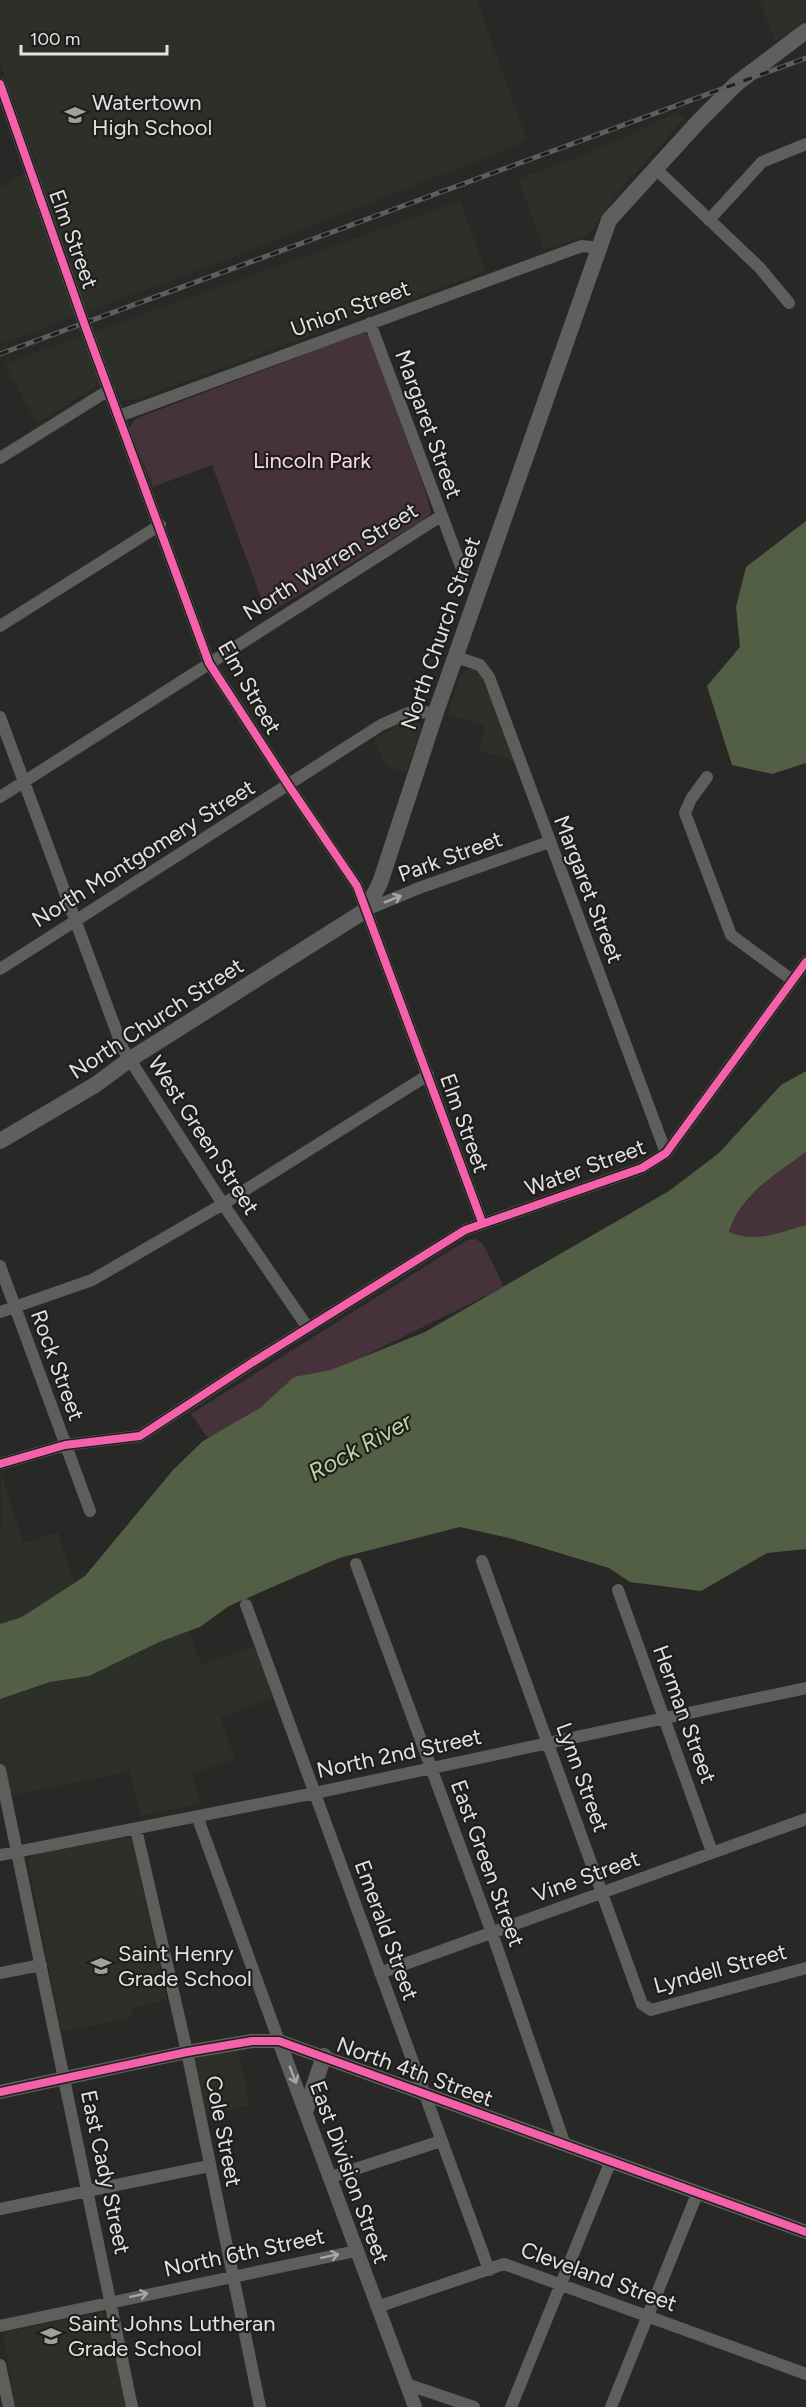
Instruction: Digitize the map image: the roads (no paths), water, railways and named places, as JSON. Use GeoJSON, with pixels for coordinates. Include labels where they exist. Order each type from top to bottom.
{"type":"FeatureCollection","features":[{"type":"Feature","properties":{"kind":"main road","name":"North Church Street"},"geometry":{"type":"LineString","coordinates":[[0,1141],[94,1085],[129,1060],[366,910],[380,883],[436,712],[609,220],[736,84],[806,31]]}},
{"type":"Feature","properties":{"kind":"main road"},"geometry":{"type":"LineString","coordinates":[[306,2109],[324,2056]]}},
{"type":"Feature","properties":{"kind":"street","name":"Elm Street"},"geometry":{"type":"LineString","coordinates":[[0,84],[209,663],[357,886],[482,1222]]}},
{"type":"Feature","properties":{"kind":"street"},"geometry":{"type":"LineString","coordinates":[[709,220],[762,162],[806,144]]}},
{"type":"Feature","properties":{"kind":"street"},"geometry":{"type":"LineString","coordinates":[[656,169],[760,268],[789,303]]}},
{"type":"Feature","properties":{"kind":"street","name":"Union Street"},"geometry":{"type":"LineString","coordinates":[[119,416],[582,246],[598,248]]}},
{"type":"Feature","properties":{"kind":"street","name":"Margaret Street"},"geometry":{"type":"LineString","coordinates":[[370,323],[463,572]]}},
{"type":"Feature","properties":{"kind":"street"},"geometry":{"type":"LineString","coordinates":[[0,458],[109,390]]}},
{"type":"Feature","properties":{"kind":"street","name":"North Warren Street"},"geometry":{"type":"LineString","coordinates":[[0,797],[441,516]]}},
{"type":"Feature","properties":{"kind":"street"},"geometry":{"type":"LineString","coordinates":[[0,626],[160,525]]}},
{"type":"Feature","properties":{"kind":"street","name":"Margaret Street"},"geometry":{"type":"LineString","coordinates":[[456,657],[480,665],[489,677],[666,1154]]}},
{"type":"Feature","properties":{"kind":"street","name":"North Montgomery Street"},"geometry":{"type":"LineString","coordinates":[[0,969],[393,719],[417,712],[436,712]]}},
{"type":"Feature","properties":{"kind":"street","name":"West Green Street"},"geometry":{"type":"LineString","coordinates":[[0,717],[123,1049],[223,1204],[308,1328]]}},
{"type":"Feature","properties":{"kind":"street"},"geometry":{"type":"LineString","coordinates":[[707,777],[690,799],[685,813],[731,935],[792,980]]}},
{"type":"Feature","properties":{"kind":"street","name":"Park Street"},"geometry":{"type":"LineString","coordinates":[[366,910],[419,888],[549,842]]}},
{"type":"Feature","properties":{"kind":"street","name":"Water Street"},"geometry":{"type":"LineString","coordinates":[[0,1464],[65,1445],[140,1436],[465,1230],[482,1222],[642,1168],[666,1154],[806,962]]}},
{"type":"Feature","properties":{"kind":"street"},"geometry":{"type":"LineString","coordinates":[[0,1312],[92,1280],[223,1204],[428,1075]]}},
{"type":"Feature","properties":{"kind":"street","name":"Rock Street"},"geometry":{"type":"LineString","coordinates":[[0,1266],[90,1511]]}},
{"type":"Feature","properties":{"kind":"street","name":"Lynn Street"},"geometry":{"type":"LineString","coordinates":[[482,1561],[645,2008]]}},
{"type":"Feature","properties":{"kind":"street","name":"East Green Street"},"geometry":{"type":"LineString","coordinates":[[356,1564],[492,1933],[565,2145]]}},
{"type":"Feature","properties":{"kind":"street","name":"Herman Street"},"geometry":{"type":"LineString","coordinates":[[618,1590],[712,1852]]}},
{"type":"Feature","properties":{"kind":"street","name":"Emerald Street"},"geometry":{"type":"LineString","coordinates":[[246,1605],[489,2270]]}},
{"type":"Feature","properties":{"kind":"street","name":"North 2nd Street"},"geometry":{"type":"LineString","coordinates":[[0,1855],[315,1793],[806,1688]]}},
{"type":"Feature","properties":{"kind":"street","name":"East Cady Street"},"geometry":{"type":"LineString","coordinates":[[0,1770],[132,2407]]}},
{"type":"Feature","properties":{"kind":"street","name":"East Division Street"},"geometry":{"type":"LineString","coordinates":[[197,1816],[415,2407]]}},
{"type":"Feature","properties":{"kind":"street","name":"Vine Street"},"geometry":{"type":"LineString","coordinates":[[380,1972],[806,1819]]}},
{"type":"Feature","properties":{"kind":"street","name":"Cole Street"},"geometry":{"type":"LineString","coordinates":[[136,1829],[187,2052],[260,2407]]}},
{"type":"Feature","properties":{"kind":"street"},"geometry":{"type":"LineString","coordinates":[[0,1973],[41,1965]]}},
{"type":"Feature","properties":{"kind":"street","name":"Lyndell Street"},"geometry":{"type":"LineString","coordinates":[[645,2008],[651,2010],[806,1968]]}},
{"type":"Feature","properties":{"kind":"street","name":"North 4th Street"},"geometry":{"type":"LineString","coordinates":[[0,2092],[187,2052],[252,2041],[279,2041],[610,2163],[806,2232]]}},
{"type":"Feature","properties":{"kind":"street"},"geometry":{"type":"LineString","coordinates":[[331,2177],[441,2141]]}},
{"type":"Feature","properties":{"kind":"street"},"geometry":{"type":"LineString","coordinates":[[511,2407],[610,2163]]}},
{"type":"Feature","properties":{"kind":"street"},"geometry":{"type":"LineString","coordinates":[[0,2209],[209,2166]]}},
{"type":"Feature","properties":{"kind":"street"},"geometry":{"type":"LineString","coordinates":[[611,2407],[698,2194]]}},
{"type":"Feature","properties":{"kind":"street","name":"North 6th Street"},"geometry":{"type":"LineString","coordinates":[[0,2326],[356,2251]]}},
{"type":"Feature","properties":{"kind":"street","name":"Cleveland Street"},"geometry":{"type":"LineString","coordinates":[[377,2307],[504,2264],[806,2374]]}},
{"type":"Feature","properties":{"kind":"street"},"geometry":{"type":"LineString","coordinates":[[0,2365],[9,2407]]}},
{"type":"Feature","properties":{"kind":"street"},"geometry":{"type":"LineString","coordinates":[[406,2384],[474,2407]]}},
{"type":"Feature","properties":{"kind":"water"},"geometry":{"type":"Polygon","coordinates":[[[806,521],[806,763],[772,774],[732,765],[707,686],[740,647],[736,607],[746,567],[806,521]]]}},
{"type":"Feature","properties":{"kind":"water","name":"Rock River"},"geometry":{"type":"Polygon","coordinates":[[[806,1071],[806,1152],[771,1177],[750,1196],[734,1219],[729,1232],[759,1237],[806,1225],[806,1549],[767,1553],[701,1591],[630,1582],[609,1568],[513,1539],[460,1527],[339,1558],[229,1606],[200,1627],[159,1642],[89,1676],[50,1682],[0,1699],[0,1624],[22,1617],[85,1576],[173,1470],[203,1441],[260,1408],[294,1377],[331,1370],[425,1332],[669,1191],[719,1153],[781,1085],[806,1071]]]}},
{"type":"Feature","properties":{"kind":"railway"},"geometry":{"type":"LineString","coordinates":[[0,354],[806,58]]}},
{"type":"Feature","properties":{"kind":"place","name":"Watertown High School"},"geometry":{"type":"Point","coordinates":[75,115]}},
{"type":"Feature","properties":{"kind":"place","name":"Saint Henry Grade School"},"geometry":{"type":"Point","coordinates":[101,1966]}},
{"type":"Feature","properties":{"kind":"place","name":"Saint Johns Lutheran Grade School"},"geometry":{"type":"Point","coordinates":[51,2336]}},
{"type":"Feature","properties":{"kind":"park label","name":"Lincoln Park"},"geometry":{"type":"Point","coordinates":[312,460]}}]}
